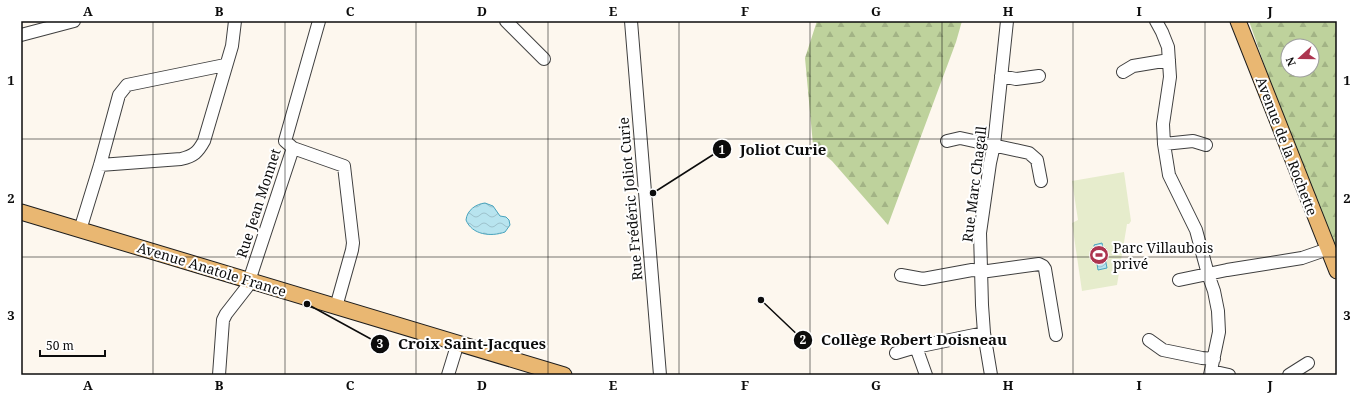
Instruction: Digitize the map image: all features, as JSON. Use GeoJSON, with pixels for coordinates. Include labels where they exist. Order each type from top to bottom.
{"type":"FeatureCollection","features":[{"type":"Feature","properties":{"kind":"main road","name":"Avenue de la Rochette"},"geometry":{"type":"LineString","coordinates":[[1238,21],[1337,271]]}},
{"type":"Feature","properties":{"kind":"main road","name":"Avenue Anatole France"},"geometry":{"type":"LineString","coordinates":[[21,212],[564,375]]}},
{"type":"Feature","properties":{"kind":"street"},"geometry":{"type":"LineString","coordinates":[[21,36],[74,21]]}},
{"type":"Feature","properties":{"kind":"street"},"geometry":{"type":"LineString","coordinates":[[100,166],[181,159],[192,156],[200,149],[204,141],[225,65],[232,46],[235,21]]}},
{"type":"Feature","properties":{"kind":"street","name":"Rue Jean Monnet"},"geometry":{"type":"LineString","coordinates":[[219,375],[223,320],[247,287],[293,148],[285,141],[319,21]]}},
{"type":"Feature","properties":{"kind":"street"},"geometry":{"type":"LineString","coordinates":[[506,21],[544,60]]}},
{"type":"Feature","properties":{"kind":"street","name":"Rue Frédéric Joliot Curie"},"geometry":{"type":"LineString","coordinates":[[631,21],[660,375]]}},
{"type":"Feature","properties":{"kind":"street","name":"Rue Marc Chagall"},"geometry":{"type":"LineString","coordinates":[[991,375],[984,333],[980,233],[994,145],[1007,21]]}},
{"type":"Feature","properties":{"kind":"street"},"geometry":{"type":"LineString","coordinates":[[1156,21],[1168,47],[1170,77],[1163,124],[1164,144],[1169,175],[1196,230],[1214,291],[1218,311],[1219,332],[1211,373],[1229,375]]}},
{"type":"Feature","properties":{"kind":"street"},"geometry":{"type":"LineString","coordinates":[[1123,72],[1133,66],[1169,60]]}},
{"type":"Feature","properties":{"kind":"street"},"geometry":{"type":"LineString","coordinates":[[80,230],[100,166],[119,95],[127,85],[225,65]]}},
{"type":"Feature","properties":{"kind":"street"},"geometry":{"type":"LineString","coordinates":[[1001,76],[1016,79],[1039,76]]}},
{"type":"Feature","properties":{"kind":"street"},"geometry":{"type":"LineString","coordinates":[[947,141],[960,138],[1029,153],[1037,160],[1041,181]]}},
{"type":"Feature","properties":{"kind":"street"},"geometry":{"type":"LineString","coordinates":[[1164,144],[1193,141],[1206,145]]}},
{"type":"Feature","properties":{"kind":"street"},"geometry":{"type":"LineString","coordinates":[[293,148],[344,166],[353,243],[336,307]]}},
{"type":"Feature","properties":{"kind":"street"},"geometry":{"type":"LineString","coordinates":[[1179,280],[1227,270],[1302,258],[1328,248]]}},
{"type":"Feature","properties":{"kind":"street"},"geometry":{"type":"LineString","coordinates":[[901,275],[923,278],[972,270],[988,271],[1039,264],[1045,269],[1056,335]]}},
{"type":"Feature","properties":{"kind":"street"},"geometry":{"type":"LineString","coordinates":[[896,353],[916,347],[984,333]]}},
{"type":"Feature","properties":{"kind":"street"},"geometry":{"type":"LineString","coordinates":[[1149,340],[1163,350],[1214,359]]}},
{"type":"Feature","properties":{"kind":"street"},"geometry":{"type":"LineString","coordinates":[[448,375],[459,344]]}},
{"type":"Feature","properties":{"kind":"street"},"geometry":{"type":"LineString","coordinates":[[916,347],[926,375]]}},
{"type":"Feature","properties":{"kind":"street"},"geometry":{"type":"LineString","coordinates":[[1289,375],[1308,363]]}},
{"type":"Feature","properties":{"kind":"green space"},"geometry":{"type":"Polygon","coordinates":[[[817,21],[962,21],[956,42],[888,225],[832,161],[813,145],[805,58],[817,21]]]}},
{"type":"Feature","properties":{"kind":"green space"},"geometry":{"type":"Polygon","coordinates":[[[1249,21],[1337,21],[1337,273],[1249,21]]]}},
{"type":"Feature","properties":{"kind":"green space","name":"Parc Villaubois privé"},"geometry":{"type":"Polygon","coordinates":[[[1124,172],[1131,221],[1127,224],[1117,285],[1082,291],[1072,223],[1078,220],[1072,181],[1124,172]]]}},
{"type":"Feature","properties":{"kind":"water"},"geometry":{"type":"Polygon","coordinates":[[[485,203],[493,206],[500,216],[506,217],[509,220],[510,225],[505,232],[500,234],[482,234],[477,232],[469,225],[466,220],[470,210],[475,206],[485,203]]]}},
{"type":"Feature","properties":{"kind":"water"},"geometry":{"type":"Polygon","coordinates":[[[1102,243],[1107,268],[1098,270],[1094,245],[1102,243]]]}},
{"type":"Feature","properties":{"kind":"place","name":"Joliot Curie"},"geometry":{"type":"Point","coordinates":[653,193]}},
{"type":"Feature","properties":{"kind":"place","name":"Parc Villaubois privé"},"geometry":{"type":"Point","coordinates":[1099,255]}},
{"type":"Feature","properties":{"kind":"place","name":"Collège Robert Doisneau"},"geometry":{"type":"Point","coordinates":[761,300]}},
{"type":"Feature","properties":{"kind":"place","name":"Croix Saint-Jacques"},"geometry":{"type":"Point","coordinates":[307,304]}}]}
